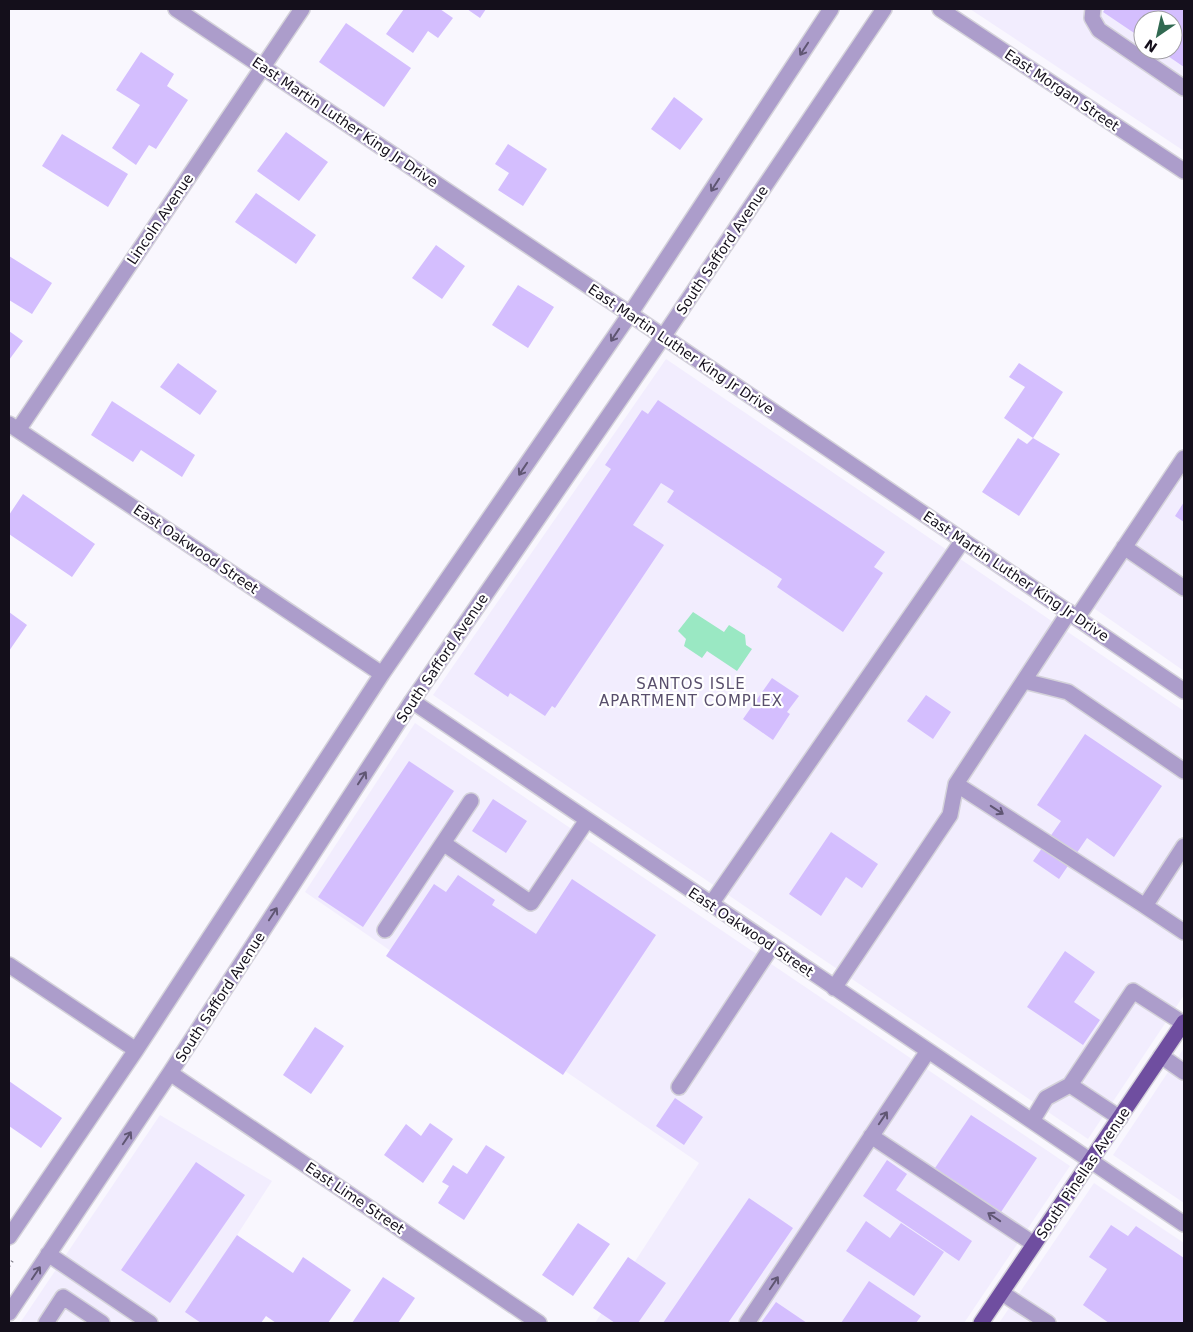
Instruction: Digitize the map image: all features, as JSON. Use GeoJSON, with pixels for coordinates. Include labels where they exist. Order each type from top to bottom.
{"type":"FeatureCollection","features":[{"type":"Feature","properties":{"kind":"main road","name":"South Pinellas Avenue"},"geometry":{"type":"LineString","coordinates":[[981,1323],[1184,1023]]}},
{"type":"Feature","properties":{"kind":"street","name":"East Martin Luther King Jr Drive"},"geometry":{"type":"LineString","coordinates":[[176,9],[663,336],[1184,691]]}},
{"type":"Feature","properties":{"kind":"street","name":"Lincoln Avenue"},"geometry":{"type":"LineString","coordinates":[[13,427],[302,9]]}},
{"type":"Feature","properties":{"kind":"street"},"geometry":{"type":"LineString","coordinates":[[9,1238],[136,1050],[382,674],[630,314],[831,9]]}},
{"type":"Feature","properties":{"kind":"street","name":"South Safford Avenue"},"geometry":{"type":"LineString","coordinates":[[9,1313],[170,1073],[412,701],[663,336],[884,9]]}},
{"type":"Feature","properties":{"kind":"street","name":"East Morgan Street"},"geometry":{"type":"LineString","coordinates":[[940,9],[1184,171]]}},
{"type":"Feature","properties":{"kind":"street"},"geometry":{"type":"LineString","coordinates":[[1093,9],[1092,18],[1098,30],[1184,88]]}},
{"type":"Feature","properties":{"kind":"street","name":"East Oakwood Street"},"geometry":{"type":"LineString","coordinates":[[13,427],[382,674]]}},
{"type":"Feature","properties":{"kind":"street"},"geometry":{"type":"LineString","coordinates":[[834,988],[950,815],[956,784],[1024,681],[1124,547],[1184,458]]}},
{"type":"Feature","properties":{"kind":"street"},"geometry":{"type":"LineString","coordinates":[[711,904],[963,540]]}},
{"type":"Feature","properties":{"kind":"street"},"geometry":{"type":"LineString","coordinates":[[1124,547],[1184,588]]}},
{"type":"Feature","properties":{"kind":"street"},"geometry":{"type":"LineString","coordinates":[[1024,681],[1068,692],[1184,771]]}},
{"type":"Feature","properties":{"kind":"street","name":"East Oakwood Street"},"geometry":{"type":"LineString","coordinates":[[412,701],[1091,1161],[1182,1217]]}},
{"type":"Feature","properties":{"kind":"street"},"geometry":{"type":"LineString","coordinates":[[956,784],[1184,932]]}},
{"type":"Feature","properties":{"kind":"street"},"geometry":{"type":"LineString","coordinates":[[385,930],[471,801]]}},
{"type":"Feature","properties":{"kind":"street"},"geometry":{"type":"LineString","coordinates":[[443,843],[531,903],[587,820]]}},
{"type":"Feature","properties":{"kind":"street"},"geometry":{"type":"LineString","coordinates":[[1144,906],[1184,846]]}},
{"type":"Feature","properties":{"kind":"street"},"geometry":{"type":"LineString","coordinates":[[679,1087],[772,946]]}},
{"type":"Feature","properties":{"kind":"street"},"geometry":{"type":"LineString","coordinates":[[9,965],[136,1050]]}},
{"type":"Feature","properties":{"kind":"street"},"geometry":{"type":"LineString","coordinates":[[1032,1121],[1046,1098],[1070,1085],[1133,991],[1184,1023]]}},
{"type":"Feature","properties":{"kind":"street"},"geometry":{"type":"LineString","coordinates":[[747,1323],[928,1051]]}},
{"type":"Feature","properties":{"kind":"street"},"geometry":{"type":"LineString","coordinates":[[1161,1056],[1184,1072]]}},
{"type":"Feature","properties":{"kind":"street","name":"East Lime Street"},"geometry":{"type":"LineString","coordinates":[[170,1073],[539,1323]]}},
{"type":"Feature","properties":{"kind":"street"},"geometry":{"type":"LineString","coordinates":[[1070,1085],[1120,1118]]}},
{"type":"Feature","properties":{"kind":"street"},"geometry":{"type":"LineString","coordinates":[[871,1136],[1034,1244]]}},
{"type":"Feature","properties":{"kind":"street"},"geometry":{"type":"LineString","coordinates":[[48,1254],[150,1323]]}},
{"type":"Feature","properties":{"kind":"street"},"geometry":{"type":"LineString","coordinates":[[1002,1293],[1048,1323]]}},
{"type":"Feature","properties":{"kind":"street"},"geometry":{"type":"LineString","coordinates":[[46,1323],[63,1297],[102,1323]]}},
{"type":"Feature","properties":{"kind":"shaded area"},"geometry":{"type":"Polygon","coordinates":[[[970,9],[1184,9],[1184,151],[970,9]]]}},
{"type":"Feature","properties":{"kind":"shaded area"},"geometry":{"type":"Polygon","coordinates":[[[666,359],[1184,711],[1184,995],[1088,1139],[433,695],[666,359]]]}},
{"type":"Feature","properties":{"kind":"shaded area"},"geometry":{"type":"Polygon","coordinates":[[[1184,448],[1184,671],[1085,602],[1184,448]]]}},
{"type":"Feature","properties":{"kind":"shaded area"},"geometry":{"type":"Polygon","coordinates":[[[693,612],[724,632],[729,625],[745,635],[746,645],[752,649],[737,671],[707,651],[702,658],[684,646],[686,639],[678,631],[693,612]]]}},
{"type":"Feature","properties":{"kind":"shaded area"},"geometry":{"type":"Polygon","coordinates":[[[415,723],[1070,1166],[964,1323],[595,1323],[699,1163],[305,892],[415,723]]]}},
{"type":"Feature","properties":{"kind":"shaded area"},"geometry":{"type":"Polygon","coordinates":[[[1184,1048],[1184,1203],[1113,1155],[1184,1048]]]}},
{"type":"Feature","properties":{"kind":"shaded area"},"geometry":{"type":"Polygon","coordinates":[[[160,1115],[272,1181],[193,1303],[220,1323],[20,1323],[160,1115]]]}},
{"type":"Feature","properties":{"kind":"shaded area"},"geometry":{"type":"Polygon","coordinates":[[[1094,1183],[1184,1243],[1184,1323],[999,1323],[1094,1183]]]}},
{"type":"Feature","properties":{"kind":"building"},"geometry":{"type":"Polygon","coordinates":[[[404,9],[440,9],[453,18],[438,38],[428,31],[413,53],[386,34],[404,9]]]}},
{"type":"Feature","properties":{"kind":"building"},"geometry":{"type":"Polygon","coordinates":[[[467,9],[486,9],[480,18],[467,9]]]}},
{"type":"Feature","properties":{"kind":"building"},"geometry":{"type":"Polygon","coordinates":[[[1105,9],[1184,9],[1184,67],[1174,60],[1183,60],[1183,10],[1133,10],[1133,32],[1103,12],[1105,9]]]}},
{"type":"Feature","properties":{"kind":"building"},"geometry":{"type":"Polygon","coordinates":[[[346,23],[411,68],[384,107],[319,62],[346,23]]]}},
{"type":"Feature","properties":{"kind":"building"},"geometry":{"type":"Polygon","coordinates":[[[141,52],[174,74],[167,86],[188,100],[156,149],[149,145],[136,165],[112,148],[140,105],[116,90],[141,52]]]}},
{"type":"Feature","properties":{"kind":"building"},"geometry":{"type":"Polygon","coordinates":[[[674,97],[703,119],[680,150],[651,129],[674,97]]]}},
{"type":"Feature","properties":{"kind":"building"},"geometry":{"type":"Polygon","coordinates":[[[286,132],[328,162],[299,201],[257,171],[286,132]]]}},
{"type":"Feature","properties":{"kind":"building"},"geometry":{"type":"Polygon","coordinates":[[[62,134],[128,174],[108,207],[42,166],[62,134]]]}},
{"type":"Feature","properties":{"kind":"building"},"geometry":{"type":"Polygon","coordinates":[[[508,144],[547,169],[523,206],[498,190],[509,173],[495,164],[508,144]]]}},
{"type":"Feature","properties":{"kind":"building"},"geometry":{"type":"Polygon","coordinates":[[[256,193],[316,235],[296,264],[235,222],[256,193]]]}},
{"type":"Feature","properties":{"kind":"building"},"geometry":{"type":"Polygon","coordinates":[[[436,245],[465,266],[442,299],[412,278],[436,245]]]}},
{"type":"Feature","properties":{"kind":"building"},"geometry":{"type":"Polygon","coordinates":[[[9,256],[52,283],[32,314],[9,300],[9,256]]]}},
{"type":"Feature","properties":{"kind":"building"},"geometry":{"type":"Polygon","coordinates":[[[518,285],[554,307],[528,348],[492,325],[518,285]]]}},
{"type":"Feature","properties":{"kind":"building"},"geometry":{"type":"Polygon","coordinates":[[[9,331],[23,341],[9,360],[9,331]]]}},
{"type":"Feature","properties":{"kind":"building"},"geometry":{"type":"Polygon","coordinates":[[[178,363],[217,391],[200,415],[160,387],[178,363]]]}},
{"type":"Feature","properties":{"kind":"building"},"geometry":{"type":"Polygon","coordinates":[[[1019,363],[1063,392],[1033,438],[1004,418],[1025,387],[1009,377],[1019,363]]]}},
{"type":"Feature","properties":{"kind":"building"},"geometry":{"type":"Polygon","coordinates":[[[658,400],[885,552],[874,567],[883,573],[843,632],[777,587],[782,579],[667,502],[674,491],[661,483],[633,525],[664,545],[555,708],[552,706],[545,716],[510,693],[508,697],[474,674],[611,469],[605,465],[642,410],[648,414],[658,400]]]}},
{"type":"Feature","properties":{"kind":"building"},"geometry":{"type":"Polygon","coordinates":[[[112,401],[195,455],[182,477],[141,450],[133,462],[91,435],[112,401]]]}},
{"type":"Feature","properties":{"kind":"building"},"geometry":{"type":"Polygon","coordinates":[[[1018,438],[1027,444],[1033,438],[1060,454],[1019,516],[982,492],[1018,438]]]}},
{"type":"Feature","properties":{"kind":"building"},"geometry":{"type":"Polygon","coordinates":[[[23,494],[95,544],[72,577],[9,534],[9,515],[23,494]]]}},
{"type":"Feature","properties":{"kind":"building"},"geometry":{"type":"Polygon","coordinates":[[[1184,502],[1184,522],[1175,516],[1184,502]]]}},
{"type":"Feature","properties":{"kind":"building"},"geometry":{"type":"Polygon","coordinates":[[[9,612],[27,625],[9,651],[9,612]]]}},
{"type":"Feature","properties":{"kind":"building"},"geometry":{"type":"Polygon","coordinates":[[[772,678],[799,696],[787,712],[790,714],[773,740],[743,719],[772,678]]]}},
{"type":"Feature","properties":{"kind":"building"},"geometry":{"type":"Polygon","coordinates":[[[926,695],[951,712],[933,739],[907,721],[926,695]]]}},
{"type":"Feature","properties":{"kind":"building"},"geometry":{"type":"Polygon","coordinates":[[[1085,734],[1162,786],[1114,857],[1087,838],[1059,879],[1033,861],[1061,821],[1037,805],[1085,734]]]}},
{"type":"Feature","properties":{"kind":"building"},"geometry":{"type":"Polygon","coordinates":[[[409,761],[454,791],[363,927],[318,897],[409,761]]]}},
{"type":"Feature","properties":{"kind":"building"},"geometry":{"type":"Polygon","coordinates":[[[493,799],[527,821],[506,853],[472,831],[493,799]]]}},
{"type":"Feature","properties":{"kind":"building"},"geometry":{"type":"Polygon","coordinates":[[[831,832],[878,864],[862,888],[846,877],[821,916],[789,894],[831,832]]]}},
{"type":"Feature","properties":{"kind":"building"},"geometry":{"type":"Polygon","coordinates":[[[458,875],[495,900],[492,905],[536,934],[572,879],[656,935],[563,1075],[386,956],[434,884],[446,892],[458,875]]]}},
{"type":"Feature","properties":{"kind":"building"},"geometry":{"type":"Polygon","coordinates":[[[1065,951],[1095,972],[1074,1002],[1100,1020],[1083,1045],[1027,1007],[1065,951]]]}},
{"type":"Feature","properties":{"kind":"building"},"geometry":{"type":"Polygon","coordinates":[[[315,1027],[344,1046],[311,1094],[283,1075],[315,1027]]]}},
{"type":"Feature","properties":{"kind":"building"},"geometry":{"type":"Polygon","coordinates":[[[9,1081],[62,1118],[41,1148],[9,1126],[9,1081]]]}},
{"type":"Feature","properties":{"kind":"building"},"geometry":{"type":"Polygon","coordinates":[[[675,1098],[703,1117],[684,1145],[656,1126],[675,1098]]]}},
{"type":"Feature","properties":{"kind":"building"},"geometry":{"type":"Polygon","coordinates":[[[971,1115],[1037,1158],[1001,1212],[935,1168],[971,1115]]]}},
{"type":"Feature","properties":{"kind":"building"},"geometry":{"type":"Polygon","coordinates":[[[430,1123],[453,1139],[423,1183],[384,1155],[406,1124],[421,1136],[430,1123]]]}},
{"type":"Feature","properties":{"kind":"building"},"geometry":{"type":"Polygon","coordinates":[[[486,1145],[505,1157],[464,1220],[438,1203],[449,1186],[442,1182],[453,1165],[467,1174],[486,1145]]]}},
{"type":"Feature","properties":{"kind":"building"},"geometry":{"type":"Polygon","coordinates":[[[887,1160],[907,1174],[896,1190],[972,1241],[959,1261],[863,1196],[887,1160]]]}},
{"type":"Feature","properties":{"kind":"building"},"geometry":{"type":"Polygon","coordinates":[[[196,1162],[245,1195],[170,1303],[121,1270],[196,1162]]]}},
{"type":"Feature","properties":{"kind":"building"},"geometry":{"type":"Polygon","coordinates":[[[749,1198],[793,1228],[728,1323],[663,1323],[749,1198]]]}},
{"type":"Feature","properties":{"kind":"building"},"geometry":{"type":"Polygon","coordinates":[[[866,1221],[890,1238],[901,1223],[944,1252],[914,1296],[846,1251],[866,1221]]]}},
{"type":"Feature","properties":{"kind":"building"},"geometry":{"type":"Polygon","coordinates":[[[578,1223],[610,1244],[573,1296],[542,1275],[578,1223]]]}},
{"type":"Feature","properties":{"kind":"building"},"geometry":{"type":"Polygon","coordinates":[[[1111,1225],[1128,1236],[1136,1226],[1184,1258],[1184,1323],[1109,1323],[1083,1305],[1107,1269],[1089,1257],[1111,1225]]]}},
{"type":"Feature","properties":{"kind":"building"},"geometry":{"type":"Polygon","coordinates":[[[237,1235],[293,1273],[303,1257],[351,1290],[328,1323],[276,1323],[266,1316],[261,1323],[201,1323],[185,1312],[237,1235]]]}},
{"type":"Feature","properties":{"kind":"building"},"geometry":{"type":"Polygon","coordinates":[[[628,1257],[666,1283],[638,1323],[615,1323],[593,1308],[628,1257]]]}},
{"type":"Feature","properties":{"kind":"building"},"geometry":{"type":"Polygon","coordinates":[[[383,1277],[415,1298],[398,1323],[352,1323],[383,1277]]]}},
{"type":"Feature","properties":{"kind":"building"},"geometry":{"type":"Polygon","coordinates":[[[869,1281],[921,1316],[916,1323],[841,1323],[869,1281]]]}},
{"type":"Feature","properties":{"kind":"building"},"geometry":{"type":"Polygon","coordinates":[[[776,1302],[807,1323],[761,1323],[776,1302]]]}},
{"type":"Feature","properties":{"kind":"district","name":"SANTOS ISLE APARTMENT COMPLEX"},"geometry":{"type":"Point","coordinates":[691,692]}}]}
